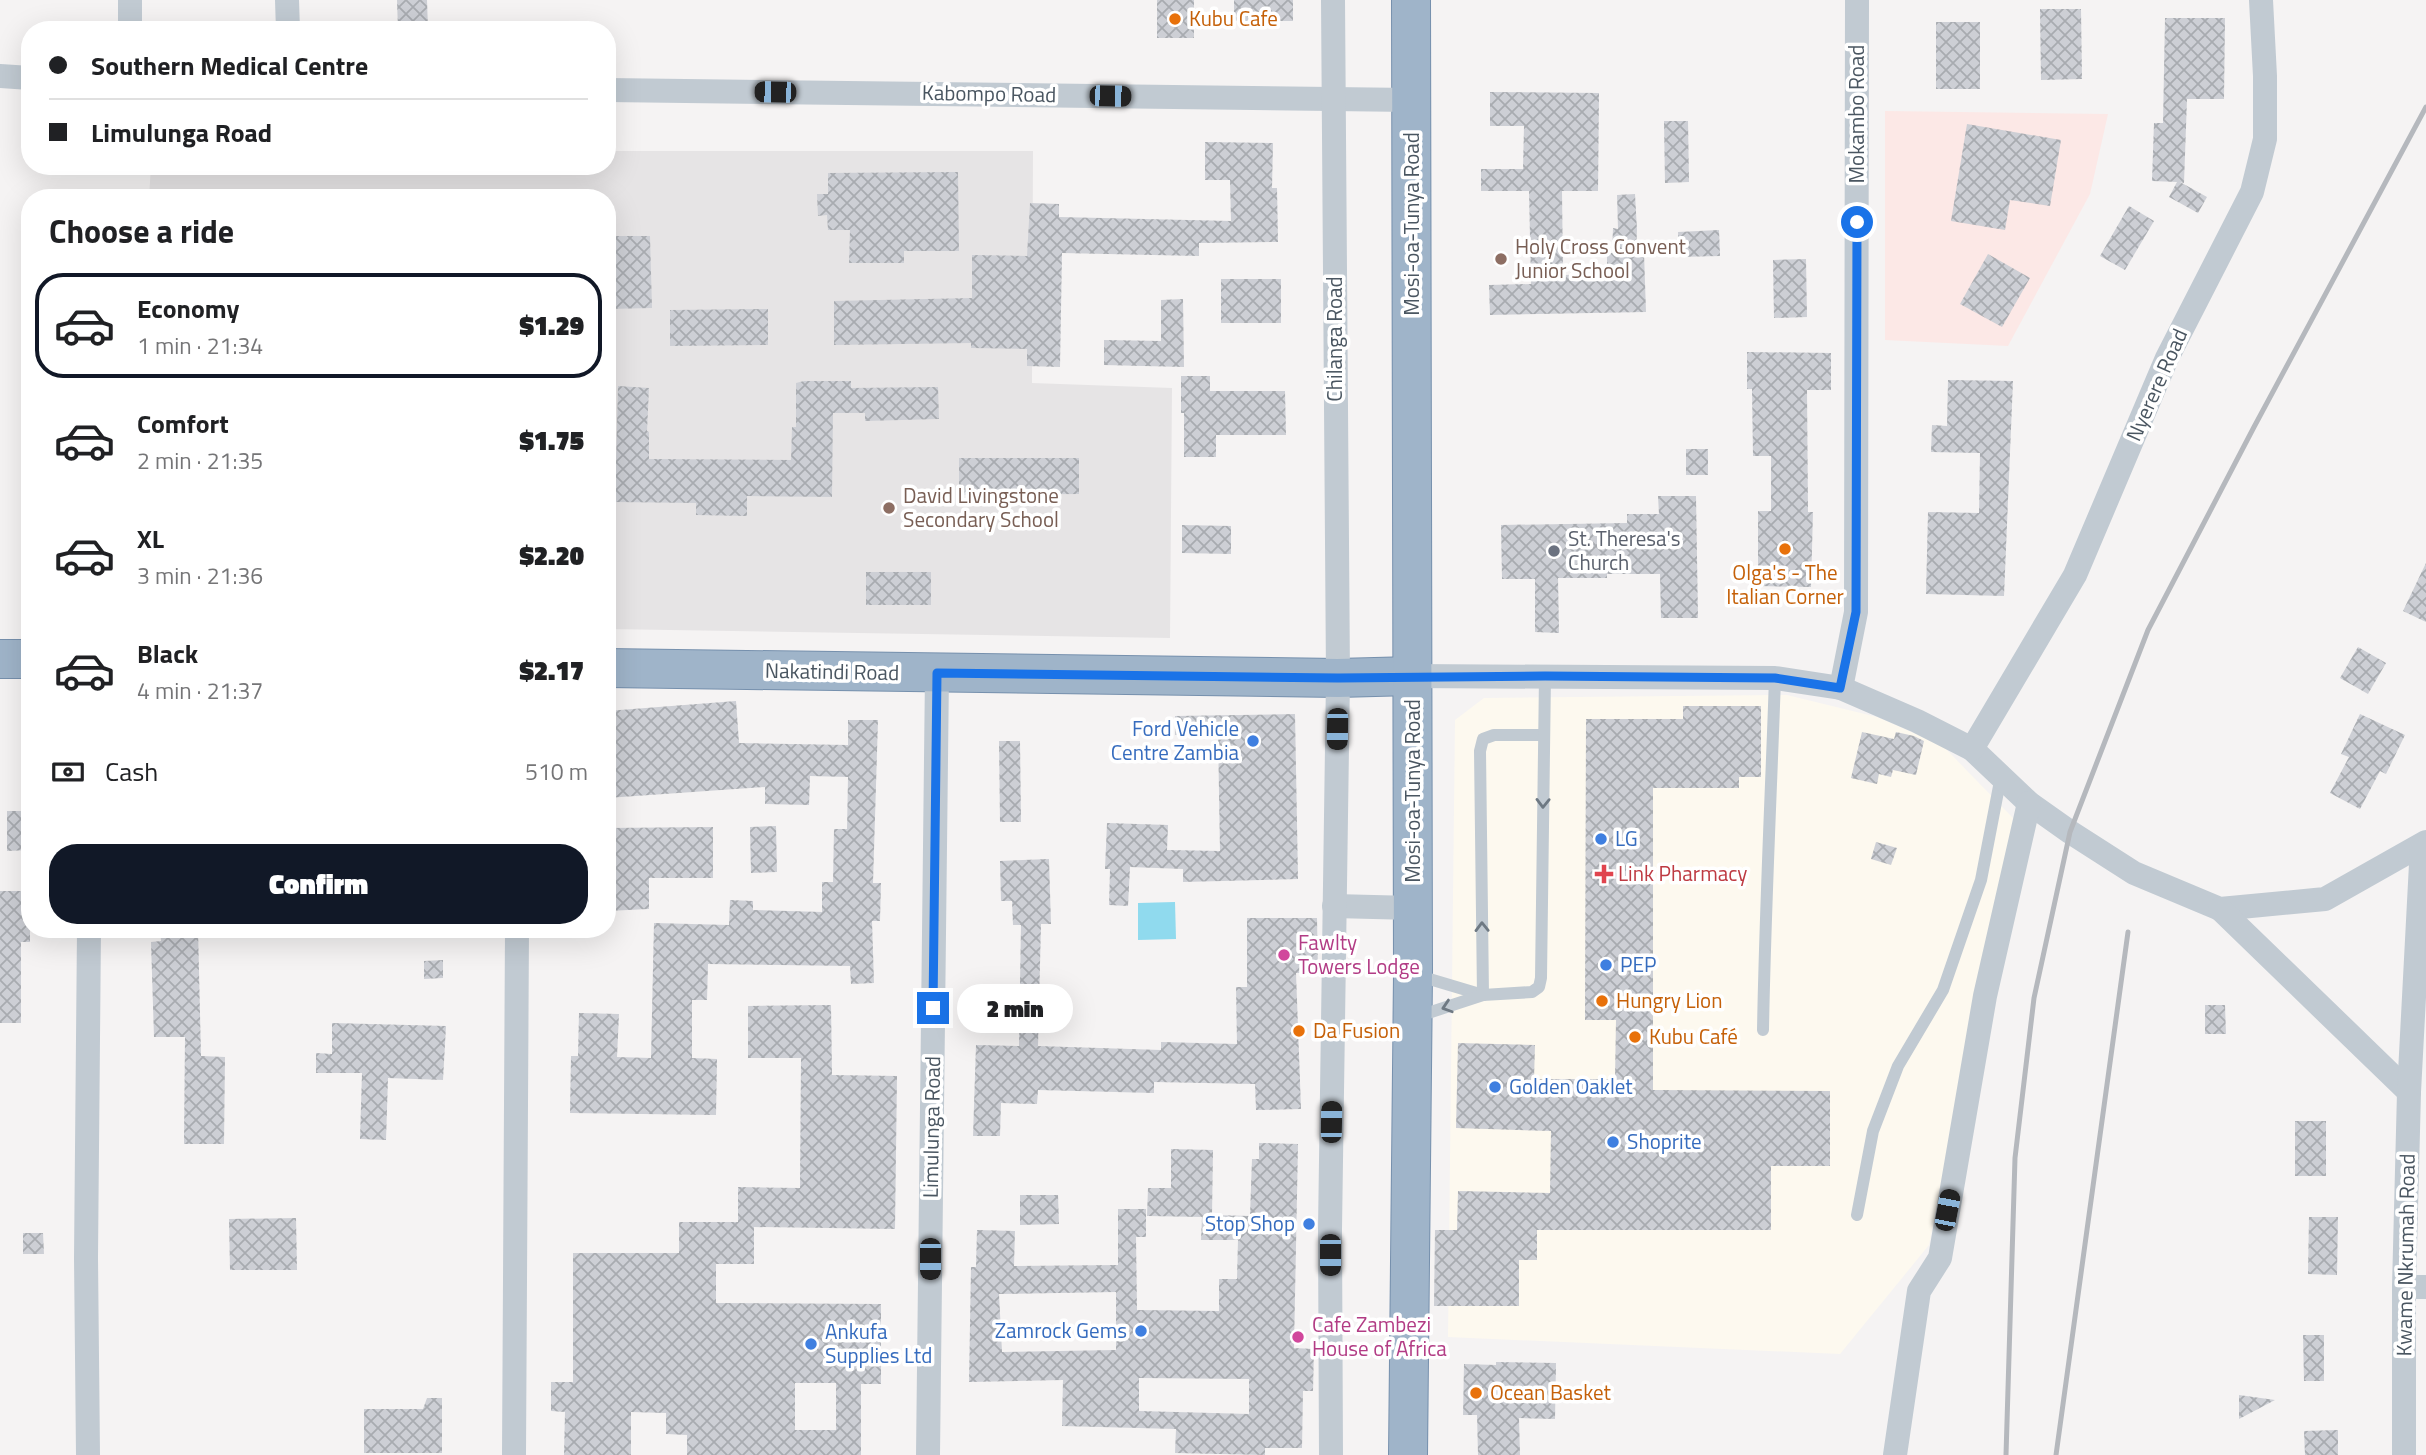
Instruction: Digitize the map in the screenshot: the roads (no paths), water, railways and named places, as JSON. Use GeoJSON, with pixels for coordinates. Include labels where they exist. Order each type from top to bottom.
{"type":"FeatureCollection","features":[{"type":"Feature","properties":{"kind":"highway","name":"Mosi-oa-Tunya Road"},"geometry":{"type":"LineString","coordinates":[[1408,1455],[1413,974],[1411,0]]}},
{"type":"Feature","properties":{"kind":"highway"},"geometry":{"type":"LineString","coordinates":[[0,659],[21,659]]}},
{"type":"Feature","properties":{"kind":"highway","name":"Nakatindi Road"},"geometry":{"type":"LineString","coordinates":[[616,668],[1412,677]]}},
{"type":"Feature","properties":{"kind":"street"},"geometry":{"type":"LineString","coordinates":[[130,0],[130,21]]}},
{"type":"Feature","properties":{"kind":"street"},"geometry":{"type":"LineString","coordinates":[[287,0],[288,21]]}},
{"type":"Feature","properties":{"kind":"street","name":"Chilanga Road"},"geometry":{"type":"LineString","coordinates":[[1331,1455],[1330,1230],[1338,678],[1333,0]]}},
{"type":"Feature","properties":{"kind":"street","name":"Mokambo Road"},"geometry":{"type":"LineString","coordinates":[[1840,688],[1856,612],[1857,0]]}},
{"type":"Feature","properties":{"kind":"street","name":"Nyerere Road"},"geometry":{"type":"LineString","coordinates":[[1972,748],[2075,575],[2166,358],[2252,192],[2264,139],[2265,76],[2261,0]]}},
{"type":"Feature","properties":{"kind":"street"},"geometry":{"type":"LineString","coordinates":[[0,76],[21,77]]}},
{"type":"Feature","properties":{"kind":"street","name":"Kabompo Road"},"geometry":{"type":"LineString","coordinates":[[616,90],[1412,100]]}},
{"type":"Feature","properties":{"kind":"street","name":"Limulunga Road"},"geometry":{"type":"LineString","coordinates":[[929,1455],[937,673]]}},
{"type":"Feature","properties":{"kind":"street","name":"Nakatindi Road"},"geometry":{"type":"LineString","coordinates":[[1412,677],[1775,678],[1840,688],[1972,748],[2029,803],[2134,873],[2220,909]]}},
{"type":"Feature","properties":{"kind":"street"},"geometry":{"type":"LineString","coordinates":[[1895,1455],[1919,1292],[1940,1258],[1985,996],[2029,803]]}},
{"type":"Feature","properties":{"kind":"street"},"geometry":{"type":"LineString","coordinates":[[2220,909],[2325,899],[2424,843]]}},
{"type":"Feature","properties":{"kind":"street","name":"Kwame Nkrumah Road"},"geometry":{"type":"LineString","coordinates":[[2404,1455],[2415,1287],[2409,1092],[2424,843]]}},
{"type":"Feature","properties":{"kind":"street"},"geometry":{"type":"LineString","coordinates":[[1334,906],[1413,908]]}},
{"type":"Feature","properties":{"kind":"street"},"geometry":{"type":"LineString","coordinates":[[2220,909],[2409,1092]]}},
{"type":"Feature","properties":{"kind":"street"},"geometry":{"type":"LineString","coordinates":[[88,1455],[86,1258],[89,938]]}},
{"type":"Feature","properties":{"kind":"street"},"geometry":{"type":"LineString","coordinates":[[514,1455],[517,938]]}},
{"type":"Feature","properties":{"kind":"lane"},"geometry":{"type":"LineString","coordinates":[[1412,1018],[1483,995],[1532,992],[1539,986],[1545,676]]}},
{"type":"Feature","properties":{"kind":"lane"},"geometry":{"type":"LineString","coordinates":[[1763,1030],[1765,905],[1775,678]]}},
{"type":"Feature","properties":{"kind":"lane"},"geometry":{"type":"LineString","coordinates":[[1483,995],[1480,751],[1483,739],[1494,735],[1543,735]]}},
{"type":"Feature","properties":{"kind":"lane"},"geometry":{"type":"LineString","coordinates":[[1857,1215],[1873,1131],[1898,1066],[1943,990],[1981,880],[2001,776]]}},
{"type":"Feature","properties":{"kind":"lane"},"geometry":{"type":"LineString","coordinates":[[1413,974],[1483,995]]}},
{"type":"Feature","properties":{"kind":"water"},"geometry":{"type":"Polygon","coordinates":[[[1175,902],[1176,939],[1138,940],[1138,903],[1175,902]]]}},
{"type":"Feature","properties":{"kind":"railway"},"geometry":{"type":"LineString","coordinates":[[2006,1455],[2015,1158],[2034,998],[2070,832],[2148,630],[2426,107]]}},
{"type":"Feature","properties":{"kind":"railway"},"geometry":{"type":"LineString","coordinates":[[2056,1455],[2128,932]]}},
{"type":"Feature","properties":{"kind":"place","name":"Kubu Cafe"},"geometry":{"type":"Point","coordinates":[1175,19]}},
{"type":"Feature","properties":{"kind":"place","name":"Holy Cross Convent Junior School"},"geometry":{"type":"Point","coordinates":[1501,259]}},
{"type":"Feature","properties":{"kind":"place","name":"David Livingstone Secondary School"},"geometry":{"type":"Point","coordinates":[889,508]}},
{"type":"Feature","properties":{"kind":"place","name":"Olga's - The Italian Corner"},"geometry":{"type":"Point","coordinates":[1785,549]}},
{"type":"Feature","properties":{"kind":"place","name":"St. Theresa's Church"},"geometry":{"type":"Point","coordinates":[1554,551]}},
{"type":"Feature","properties":{"kind":"place","name":"Ford Vehicle Centre Zambia"},"geometry":{"type":"Point","coordinates":[1253,741]}},
{"type":"Feature","properties":{"kind":"place","name":"LG"},"geometry":{"type":"Point","coordinates":[1601,839]}},
{"type":"Feature","properties":{"kind":"place","name":"Link Pharmacy"},"geometry":{"type":"Point","coordinates":[1604,874]}},
{"type":"Feature","properties":{"kind":"place","name":"Fawlty Towers Lodge"},"geometry":{"type":"Point","coordinates":[1284,955]}},
{"type":"Feature","properties":{"kind":"place","name":"PEP"},"geometry":{"type":"Point","coordinates":[1606,965]}},
{"type":"Feature","properties":{"kind":"place","name":"Hungry Lion"},"geometry":{"type":"Point","coordinates":[1602,1001]}},
{"type":"Feature","properties":{"kind":"place","name":"Da Fusion"},"geometry":{"type":"Point","coordinates":[1299,1031]}},
{"type":"Feature","properties":{"kind":"place","name":"Kubu Café"},"geometry":{"type":"Point","coordinates":[1635,1037]}},
{"type":"Feature","properties":{"kind":"place","name":"Golden Oaklet"},"geometry":{"type":"Point","coordinates":[1495,1087]}},
{"type":"Feature","properties":{"kind":"place","name":"Shoprite"},"geometry":{"type":"Point","coordinates":[1613,1142]}},
{"type":"Feature","properties":{"kind":"place","name":"Stop Shop"},"geometry":{"type":"Point","coordinates":[1309,1224]}},
{"type":"Feature","properties":{"kind":"place","name":"Zamrock Gems"},"geometry":{"type":"Point","coordinates":[1141,1331]}},
{"type":"Feature","properties":{"kind":"place","name":"Cafe Zambezi House of Africa"},"geometry":{"type":"Point","coordinates":[1298,1337]}},
{"type":"Feature","properties":{"kind":"place","name":"Ankufa Supplies Ltd"},"geometry":{"type":"Point","coordinates":[811,1344]}},
{"type":"Feature","properties":{"kind":"place","name":"Ocean Basket"},"geometry":{"type":"Point","coordinates":[1476,1393]}}]}
